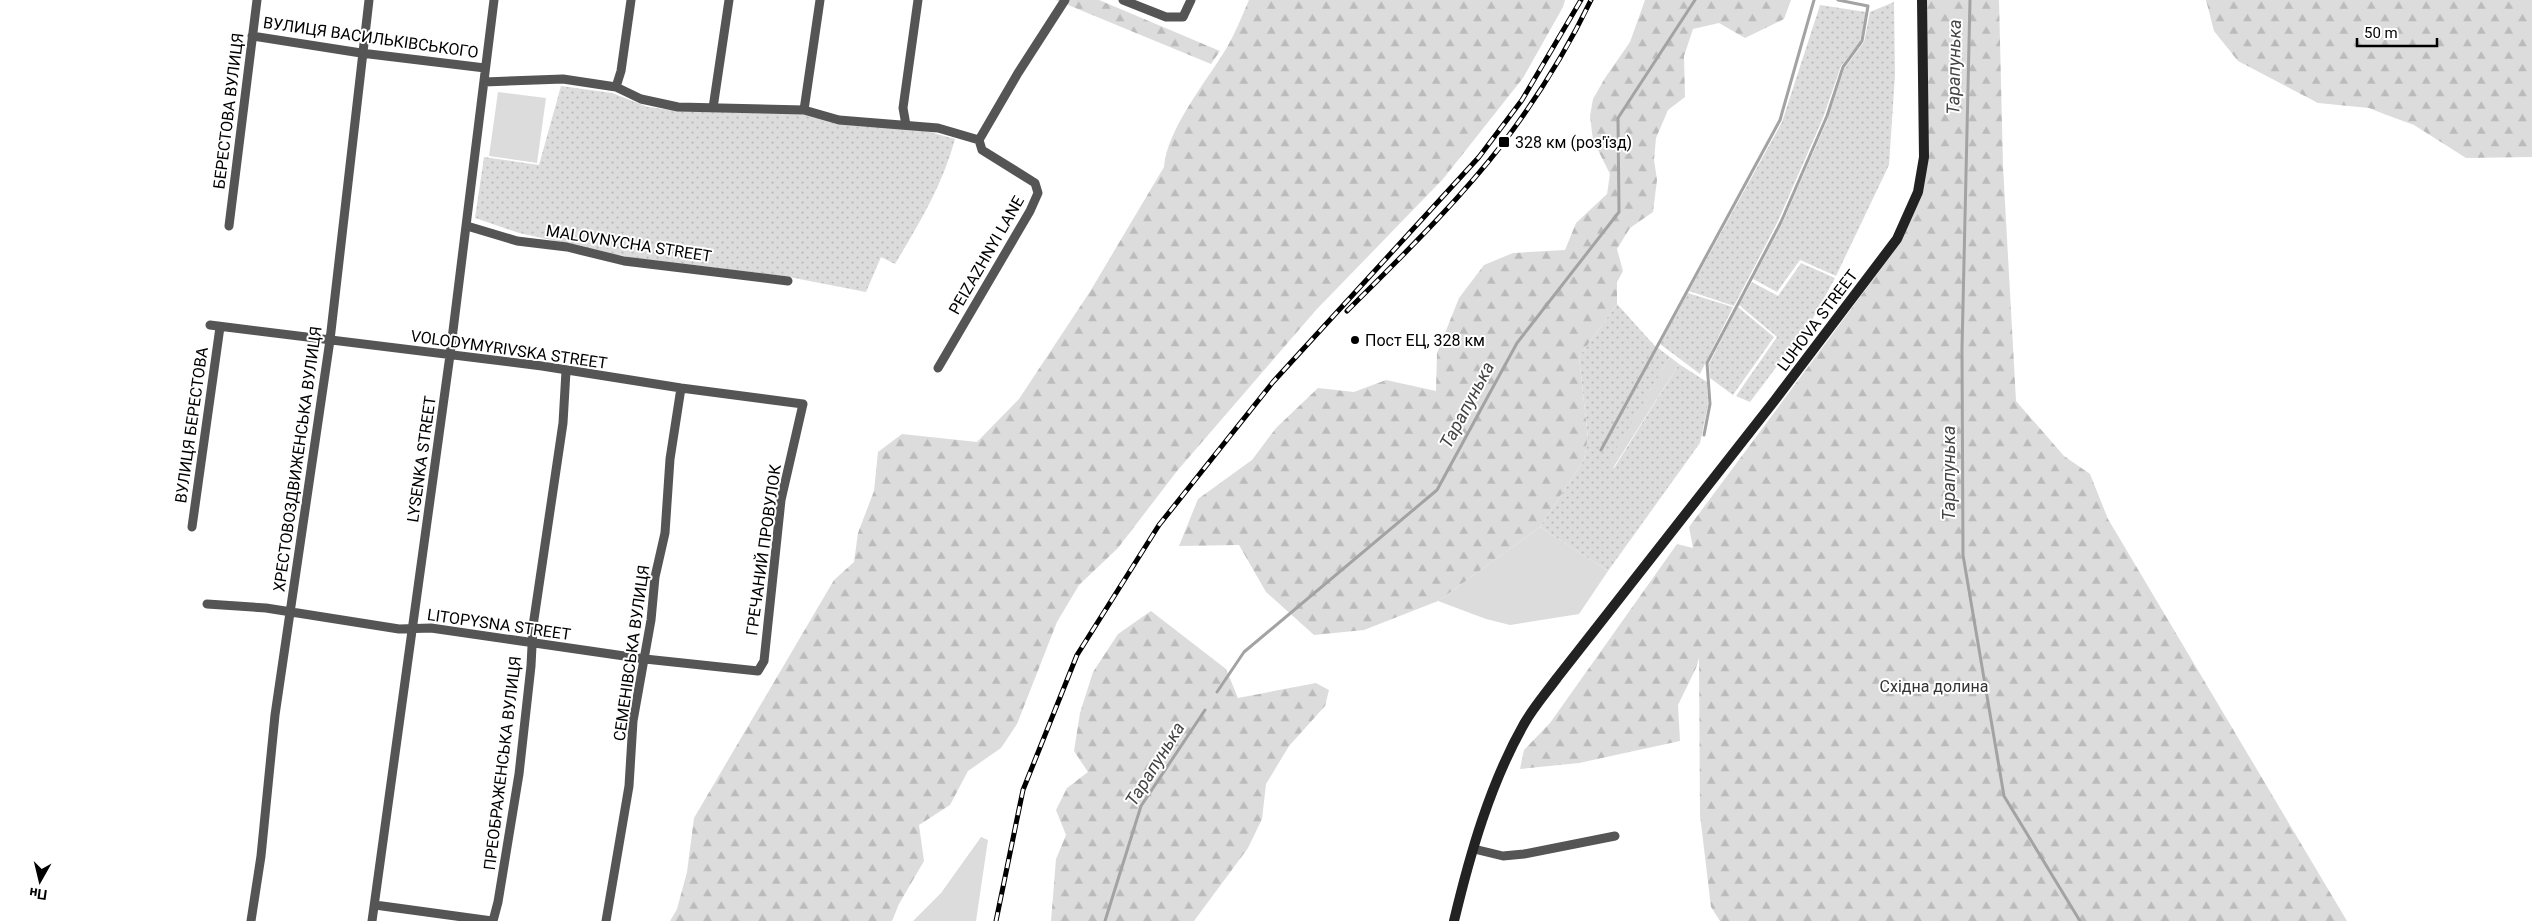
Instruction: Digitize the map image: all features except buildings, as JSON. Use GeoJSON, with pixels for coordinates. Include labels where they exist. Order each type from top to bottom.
{"type":"FeatureCollection","features":[{"type":"Feature","properties":{"kind":"street","name":"БЕРЕСТОВА ВУЛИЦЯ"},"geometry":{"type":"LineString","coordinates":[[229,226],[257,0]]}},
{"type":"Feature","properties":{"kind":"street","name":"ХРЕСТОВОЗДВИЖЕНСЬКА ВУЛИЦЯ"},"geometry":{"type":"LineString","coordinates":[[251,921],[290,612],[330,340],[361,54],[369,0]]}},
{"type":"Feature","properties":{"kind":"street","name":"LYSENKA STREET"},"geometry":{"type":"LineString","coordinates":[[372,921],[450,355],[494,0]]}},
{"type":"Feature","properties":{"kind":"street"},"geometry":{"type":"LineString","coordinates":[[616,87],[621,71],[631,0]]}},
{"type":"Feature","properties":{"kind":"street"},"geometry":{"type":"LineString","coordinates":[[713,108],[729,0]]}},
{"type":"Feature","properties":{"kind":"street"},"geometry":{"type":"LineString","coordinates":[[804,110],[820,0]]}},
{"type":"Feature","properties":{"kind":"street"},"geometry":{"type":"LineString","coordinates":[[906,125],[903,108],[918,0]]}},
{"type":"Feature","properties":{"kind":"street"},"geometry":{"type":"LineString","coordinates":[[979,140],[1018,72],[1065,0]]}},
{"type":"Feature","properties":{"kind":"street"},"geometry":{"type":"LineString","coordinates":[[1123,0],[1166,17],[1183,17],[1191,0]]}},
{"type":"Feature","properties":{"kind":"street","name":"LUHOVA STREET"},"geometry":{"type":"LineString","coordinates":[[1454,921],[1474,849],[1501,770],[1525,723],[1775,400],[1896,239],[1918,192],[1924,158],[1922,0]]}},
{"type":"Feature","properties":{"kind":"street","name":"ВУЛИЦЯ ВАСИЛЬКІВСЬКОГО"},"geometry":{"type":"LineString","coordinates":[[252,36],[361,54],[485,68]]}},
{"type":"Feature","properties":{"kind":"street","name":"ВУЛИЦЯ ВАСИЛЬКІВСЬКОГО"},"geometry":{"type":"LineString","coordinates":[[484,82],[564,79],[616,87],[655,104],[678,107],[804,110],[839,120],[938,128],[979,140]]}},
{"type":"Feature","properties":{"kind":"street","name":"PEIZAZHNYI LANE"},"geometry":{"type":"LineString","coordinates":[[938,368],[1030,211],[1038,193],[1035,182],[982,150],[979,140]]}},
{"type":"Feature","properties":{"kind":"street","name":"MALOVNYCHA STREET"},"geometry":{"type":"LineString","coordinates":[[467,226],[517,241],[567,247],[624,261],[788,282]]}},
{"type":"Feature","properties":{"kind":"street","name":"VOLODYMYRIVSKA STREET"},"geometry":{"type":"LineString","coordinates":[[210,325],[450,355],[803,404]]}},
{"type":"Feature","properties":{"kind":"street","name":"ВУЛИЦЯ БЕРЕСТОВА"},"geometry":{"type":"LineString","coordinates":[[192,527],[220,326]]}},
{"type":"Feature","properties":{"kind":"street","name":"ПРЕОБРАЖЕНСЬКА ВУЛИЦЯ"},"geometry":{"type":"LineString","coordinates":[[493,921],[498,902],[519,774],[543,549],[563,423],[566,371]]}},
{"type":"Feature","properties":{"kind":"street","name":"СЕМЕНІВСЬКА ВУЛИЦЯ"},"geometry":{"type":"LineString","coordinates":[[606,921],[629,786],[634,722],[655,577],[665,533],[670,459],[681,388]]}},
{"type":"Feature","properties":{"kind":"street","name":"ГРЕЧАНИЙ ПРОВУЛОК"},"geometry":{"type":"LineString","coordinates":[[758,671],[764,661],[782,500],[803,404]]}},
{"type":"Feature","properties":{"kind":"street","name":"LITOPYSNA STREET"},"geometry":{"type":"LineString","coordinates":[[207,604],[290,612],[399,629],[431,628],[644,659],[758,671]]}},
{"type":"Feature","properties":{"kind":"street"},"geometry":{"type":"LineString","coordinates":[[1474,849],[1503,856],[1524,854],[1615,836]]}},
{"type":"Feature","properties":{"kind":"street"},"geometry":{"type":"LineString","coordinates":[[375,905],[493,921]]}},
{"type":"Feature","properties":{"kind":"green space"},"geometry":{"type":"Polygon","coordinates":[[[1056,0],[1099,0],[1220,51],[1211,64],[1056,0]]]}},
{"type":"Feature","properties":{"kind":"green space"},"geometry":{"type":"Polygon","coordinates":[[[1249,0],[1565,0],[1563,7],[1523,78],[1443,179],[1316,310],[1177,471],[1118,548],[1079,585],[1057,622],[1017,724],[1001,748],[968,771],[950,805],[919,825],[924,861],[899,904],[892,921],[670,921],[677,909],[687,872],[694,818],[834,580],[854,562],[858,533],[874,491],[878,452],[902,434],[977,442],[1019,399],[1091,290],[1164,167],[1172,137],[1189,106],[1229,43],[1249,0]]]}},
{"type":"Feature","properties":{"kind":"green space"},"geometry":{"type":"Polygon","coordinates":[[[1645,0],[1791,0],[1784,19],[1745,38],[1719,23],[1693,29],[1684,56],[1685,97],[1668,110],[1656,138],[1654,160],[1657,180],[1653,212],[1630,228],[1617,249],[1623,271],[1617,282],[1617,304],[1579,357],[1588,438],[1584,460],[1540,527],[1438,601],[1364,630],[1314,635],[1266,592],[1239,545],[1179,546],[1198,499],[1252,460],[1276,428],[1318,388],[1354,392],[1386,380],[1436,391],[1437,353],[1459,298],[1484,265],[1513,253],[1565,250],[1576,223],[1607,194],[1610,174],[1593,140],[1590,116],[1593,99],[1630,42],[1645,0]]]}},
{"type":"Feature","properties":{"kind":"green space","name":"Східна долина"},"geometry":{"type":"Polygon","coordinates":[[[1927,0],[1999,0],[2003,166],[2016,401],[2064,456],[2090,474],[2108,519],[2347,921],[1720,921],[1711,907],[1700,815],[1699,658],[1678,705],[1680,741],[1579,763],[1520,769],[1524,750],[1550,723],[1677,544],[1693,548],[1689,527],[1901,242],[1922,193],[1927,0]]]}},
{"type":"Feature","properties":{"kind":"green space"},"geometry":{"type":"Polygon","coordinates":[[[2206,0],[2532,0],[2532,157],[2466,158],[2414,125],[2369,108],[2318,103],[2238,61],[2214,31],[2206,0]]]}},
{"type":"Feature","properties":{"kind":"green space"},"geometry":{"type":"Polygon","coordinates":[[[1894,2],[1895,75],[1889,165],[1836,276],[1800,260],[1777,292],[1753,279],[1782,224],[1827,121],[1844,69],[1864,42],[1870,12],[1894,2]]]}},
{"type":"Feature","properties":{"kind":"green space"},"geometry":{"type":"Polygon","coordinates":[[[1820,5],[1866,12],[1860,42],[1841,66],[1823,118],[1778,221],[1734,306],[1689,291],[1782,122],[1820,5]]]}},
{"type":"Feature","properties":{"kind":"green space"},"geometry":{"type":"Polygon","coordinates":[[[561,86],[612,93],[648,107],[681,111],[804,114],[923,130],[955,139],[937,188],[913,234],[895,264],[881,257],[866,292],[784,276],[633,258],[519,233],[475,218],[484,157],[539,165],[561,86]]]}},
{"type":"Feature","properties":{"kind":"green space"},"geometry":{"type":"Polygon","coordinates":[[[498,92],[546,98],[537,163],[489,156],[498,92]]]}},
{"type":"Feature","properties":{"kind":"green space"},"geometry":{"type":"Polygon","coordinates":[[[1801,263],[1835,278],[1812,320],[1750,402],[1736,396],[1777,337],[1739,305],[1752,282],[1778,296],[1801,263]]]}},
{"type":"Feature","properties":{"kind":"green space"},"geometry":{"type":"Polygon","coordinates":[[[1688,293],[1733,307],[1700,374],[1660,344],[1688,293]]]}},
{"type":"Feature","properties":{"kind":"green space"},"geometry":{"type":"Polygon","coordinates":[[[1617,304],[1654,345],[1670,357],[1607,465],[1614,468],[1679,364],[1707,382],[1708,405],[1700,443],[1608,571],[1540,527],[1584,460],[1588,438],[1579,357],[1617,304]]]}},
{"type":"Feature","properties":{"kind":"green space"},"geometry":{"type":"Polygon","coordinates":[[[1738,307],[1774,337],[1733,395],[1710,378],[1709,364],[1738,307]]]}},
{"type":"Feature","properties":{"kind":"green space"},"geometry":{"type":"Polygon","coordinates":[[[1670,357],[1679,364],[1613,468],[1606,465],[1670,357]]]}},
{"type":"Feature","properties":{"kind":"green space"},"geometry":{"type":"Polygon","coordinates":[[[1540,527],[1608,571],[1579,614],[1510,625],[1486,619],[1438,601],[1540,527]]]}},
{"type":"Feature","properties":{"kind":"green space"},"geometry":{"type":"Polygon","coordinates":[[[1151,611],[1226,669],[1238,698],[1316,683],[1329,690],[1325,706],[1289,746],[1266,784],[1262,819],[1248,848],[1194,921],[1051,921],[1056,859],[1066,835],[1056,810],[1067,788],[1088,772],[1074,751],[1080,713],[1093,672],[1118,634],[1151,611]]]}},
{"type":"Feature","properties":{"kind":"green space"},"geometry":{"type":"Polygon","coordinates":[[[981,837],[988,840],[976,921],[913,921],[941,893],[981,837]]]}},
{"type":"Feature","properties":{"kind":"waterway","name":"Тарапунька"},"geometry":{"type":"LineString","coordinates":[[1217,692],[1244,652],[1437,490],[1517,343],[1619,212],[1618,118],[1695,0]]}},
{"type":"Feature","properties":{"kind":"waterway"},"geometry":{"type":"LineString","coordinates":[[1601,450],[1780,120],[1814,0]]}},
{"type":"Feature","properties":{"kind":"waterway"},"geometry":{"type":"LineString","coordinates":[[1704,435],[1710,404],[1707,363],[1781,222],[1827,116],[1843,67],[1862,41],[1868,6],[1838,0]]}},
{"type":"Feature","properties":{"kind":"waterway","name":"Тарапунька"},"geometry":{"type":"LineString","coordinates":[[1970,0],[1962,349],[1963,555],[2004,796],[2080,921]]}},
{"type":"Feature","properties":{"kind":"waterway","name":"Тарапунька"},"geometry":{"type":"LineString","coordinates":[[1105,921],[1141,806],[1205,710]]}},
{"type":"Feature","properties":{"kind":"railway"},"geometry":{"type":"LineString","coordinates":[[996,921],[1023,790],[1077,655],[1159,525],[1273,382],[1479,157],[1522,100],[1581,0]]}},
{"type":"Feature","properties":{"kind":"railway"},"geometry":{"type":"LineString","coordinates":[[1347,311],[1448,208],[1486,165],[1551,73],[1591,0]]}},
{"type":"Feature","properties":{"kind":"place","name":"328 км (роз'їзд)"},"geometry":{"type":"Point","coordinates":[1504,142]}},
{"type":"Feature","properties":{"kind":"place","name":"Пост ЕЦ, 328 км"},"geometry":{"type":"Point","coordinates":[1355,340]}}]}
